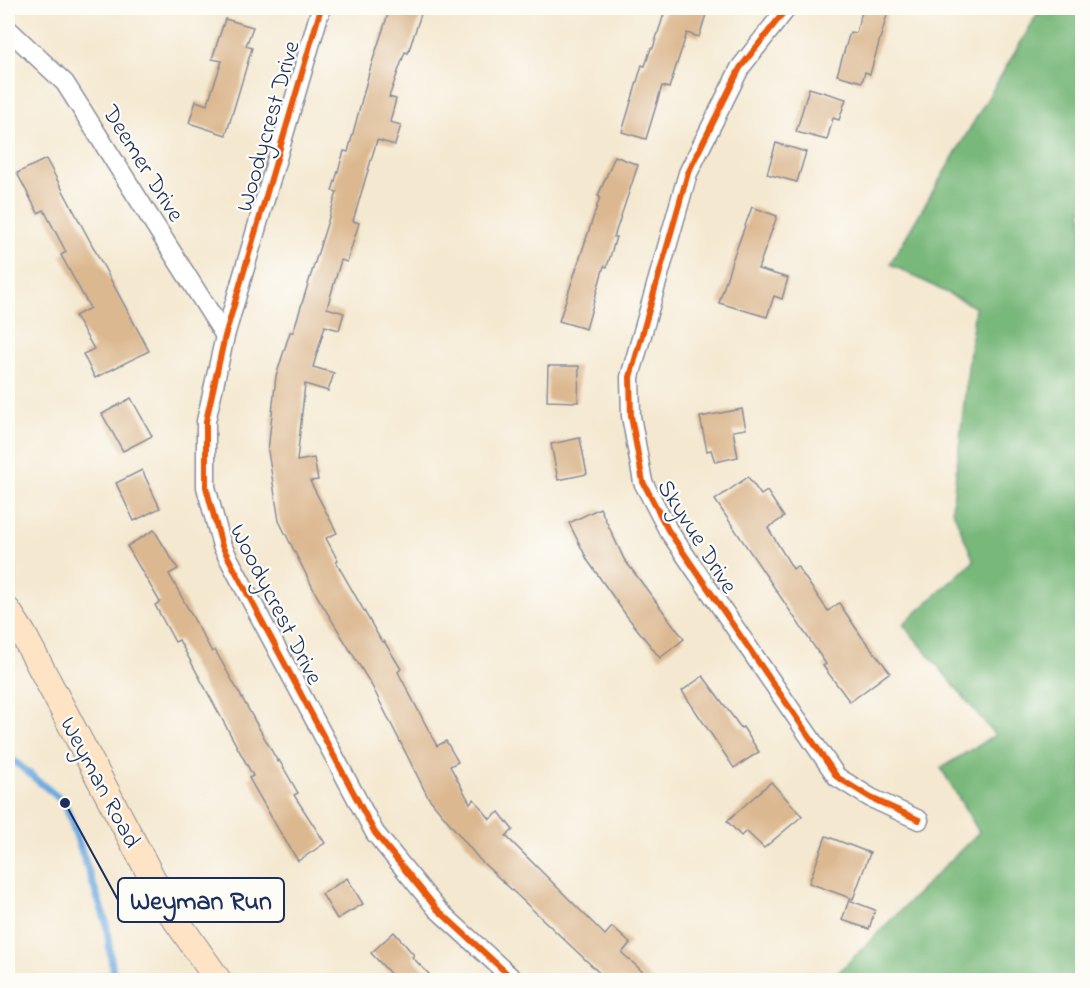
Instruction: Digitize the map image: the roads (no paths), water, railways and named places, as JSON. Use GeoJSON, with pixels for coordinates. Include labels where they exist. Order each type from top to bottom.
{"type":"FeatureCollection","features":[{"type":"Feature","properties":{"kind":"street","name":"Woodycrest Drive"},"geometry":{"type":"LineString","coordinates":[[321,8],[225,336],[206,421],[206,487],[222,546],[375,833],[436,909],[514,981]]}},
{"type":"Feature","properties":{"kind":"street","name":"Skyvue Drive"},"geometry":{"type":"LineString","coordinates":[[787,8],[740,68],[688,172],[630,376],[630,416],[643,482],[668,530],[837,777],[871,798],[919,820]]}},
{"type":"Feature","properties":{"kind":"street","name":"Deemer Drive"},"geometry":{"type":"LineString","coordinates":[[8,29],[65,83],[225,336]]}},
{"type":"Feature","properties":{"kind":"street","name":"Weyman Road"},"geometry":{"type":"LineString","coordinates":[[8,611],[23,634],[169,910],[218,981]]}},
{"type":"Feature","properties":{"kind":"waterway"},"geometry":{"type":"LineString","coordinates":[[8,759],[14,761],[65,803],[106,922],[114,980]]}},
{"type":"Feature","properties":{"kind":"place","name":"Weyman Run"},"geometry":{"type":"Point","coordinates":[65,803]}}]}
